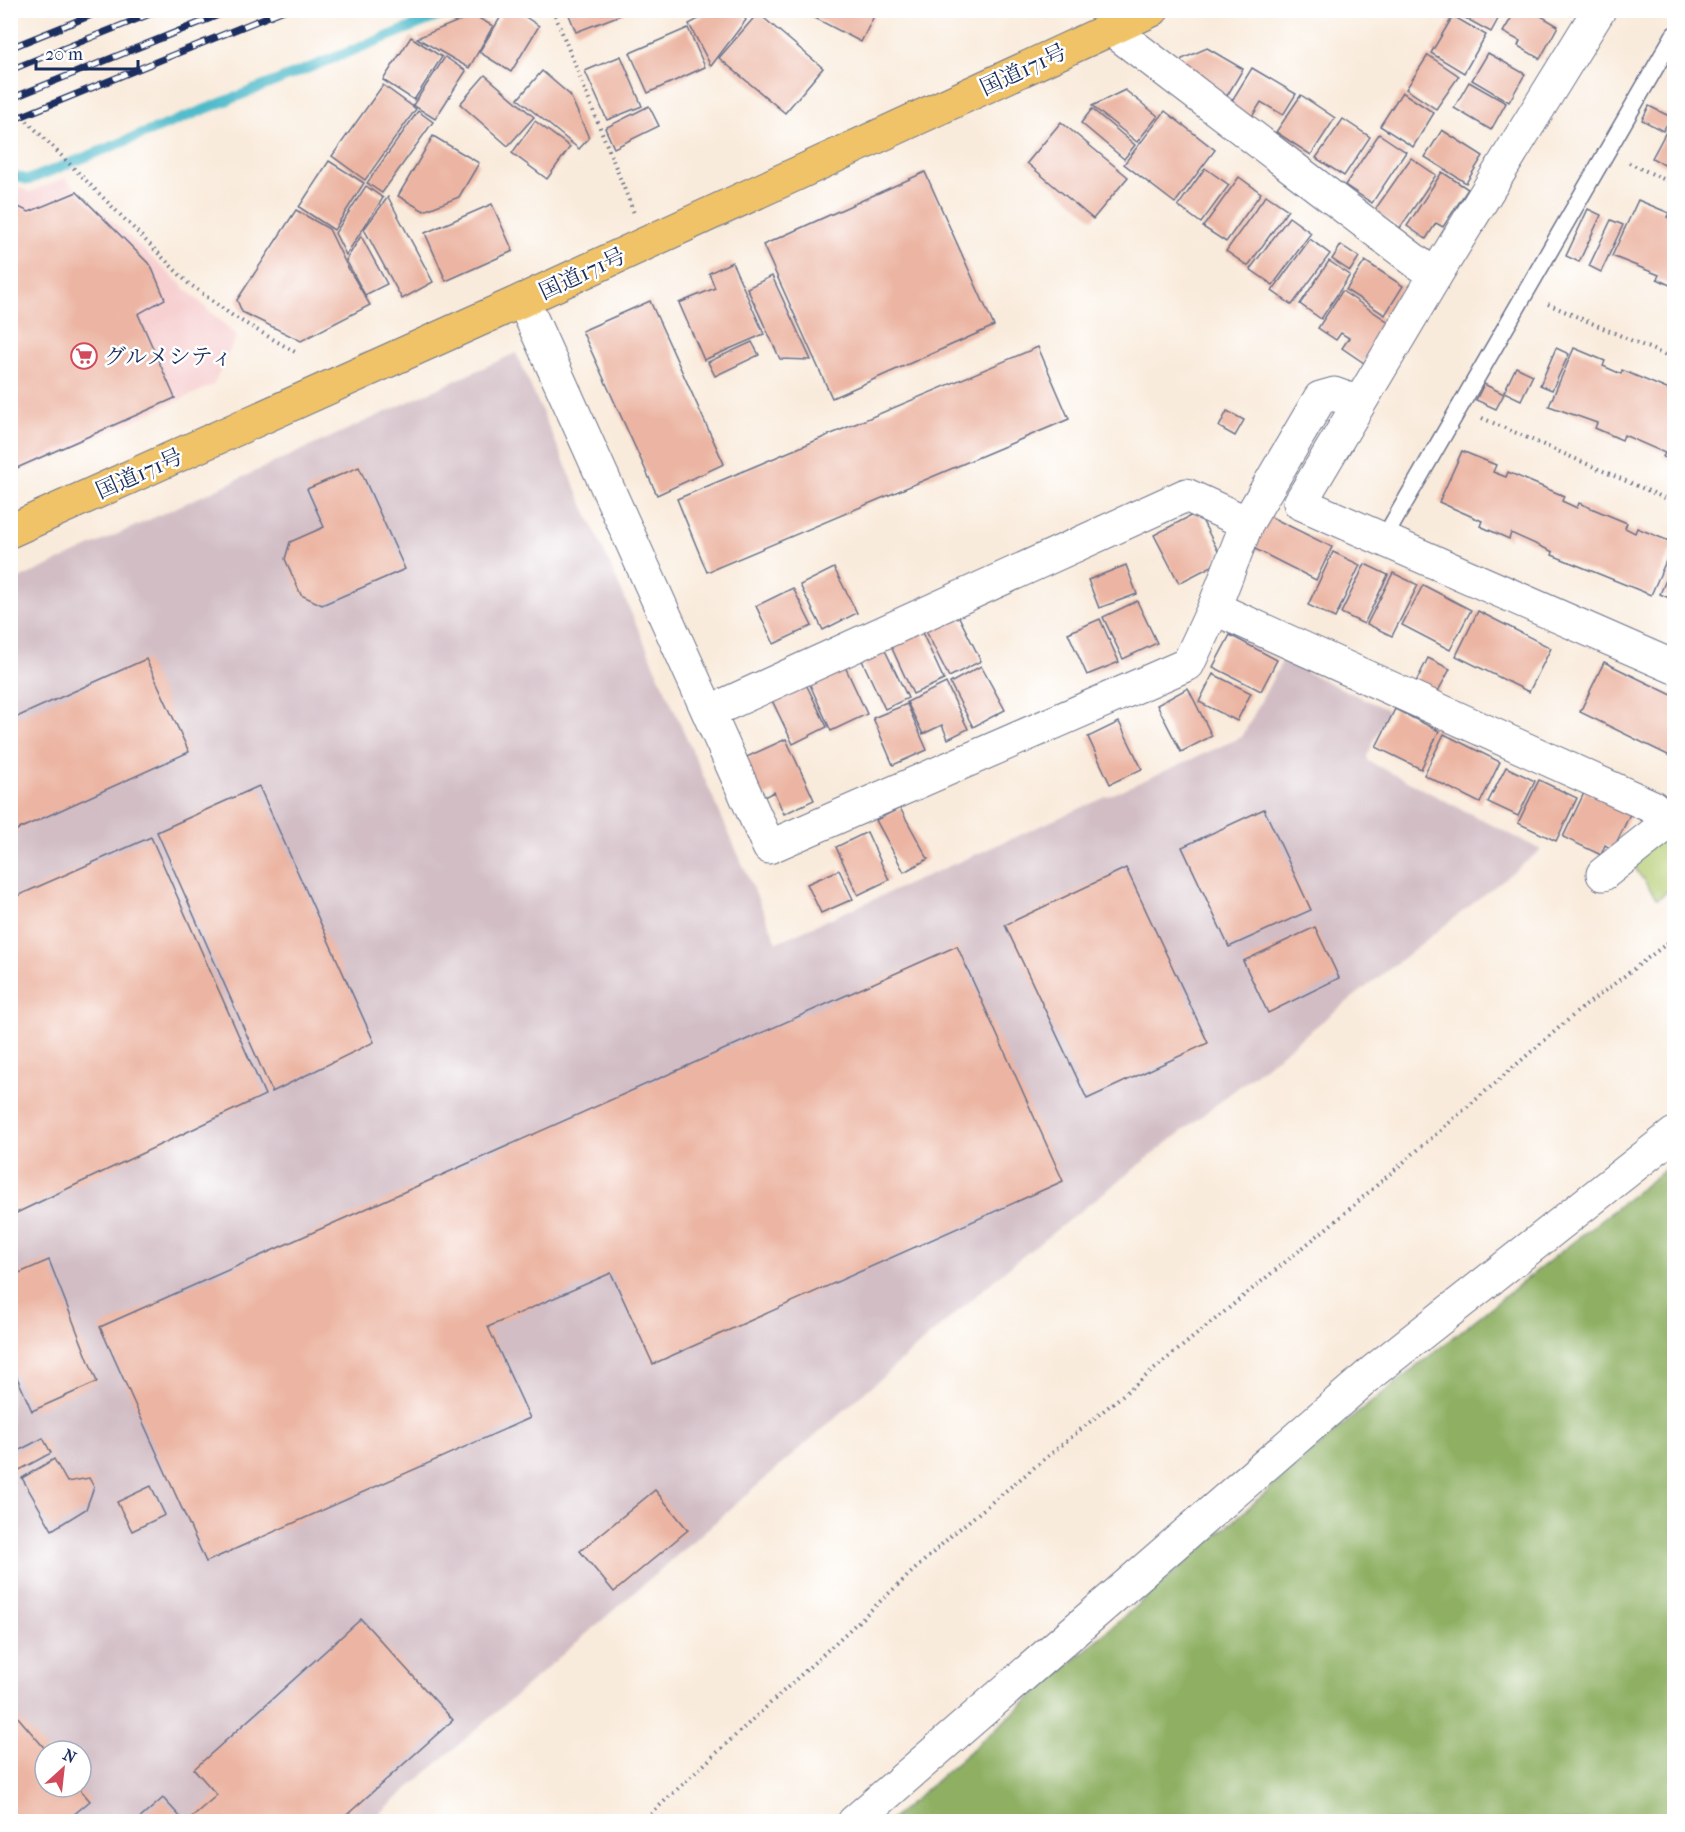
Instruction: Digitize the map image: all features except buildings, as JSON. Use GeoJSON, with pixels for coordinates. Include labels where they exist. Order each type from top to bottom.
{"type":"FeatureCollection","features":[{"type":"Feature","properties":{"kind":"highway","name":"国道171号"},"geometry":{"type":"LineString","coordinates":[[10,531],[523,300],[1152,10]]}},
{"type":"Feature","properties":{"kind":"street"},"geometry":{"type":"LineString","coordinates":[[1599,10],[1435,276],[1300,503],[1674,667]]}},
{"type":"Feature","properties":{"kind":"street"},"geometry":{"type":"LineString","coordinates":[[1111,29],[1435,276]]}},
{"type":"Feature","properties":{"kind":"street"},"geometry":{"type":"LineString","coordinates":[[523,300],[769,846],[1188,664],[1215,608],[1247,523],[1320,398],[1334,394],[1359,403]]}},
{"type":"Feature","properties":{"kind":"street"},"geometry":{"type":"LineString","coordinates":[[709,712],[1186,495],[1247,523]]}},
{"type":"Feature","properties":{"kind":"street"},"geometry":{"type":"LineString","coordinates":[[1215,608],[1653,807],[1672,820],[1603,874]]}},
{"type":"Feature","properties":{"kind":"street"},"geometry":{"type":"LineString","coordinates":[[854,1821],[1375,1370],[1674,1134]]}},
{"type":"Feature","properties":{"kind":"lane"},"geometry":{"type":"LineString","coordinates":[[1383,540],[1674,35]]}},
{"type":"Feature","properties":{"kind":"path"},"geometry":{"type":"LineString","coordinates":[[553,10],[647,243]]}},
{"type":"Feature","properties":{"kind":"path"},"geometry":{"type":"LineString","coordinates":[[10,104],[188,283],[233,316],[295,352]]}},
{"type":"Feature","properties":{"kind":"path"},"geometry":{"type":"LineString","coordinates":[[1606,153],[1674,184]]}},
{"type":"Feature","properties":{"kind":"path"},"geometry":{"type":"LineString","coordinates":[[1525,294],[1674,359]]}},
{"type":"Feature","properties":{"kind":"path"},"geometry":{"type":"LineString","coordinates":[[1459,409],[1674,502]]}},
{"type":"Feature","properties":{"kind":"path"},"geometry":{"type":"LineString","coordinates":[[642,1821],[953,1534],[1339,1218],[1576,1013],[1674,938]]}},
{"type":"Feature","properties":{"kind":"shaded area","name":"グルメシティ"},"geometry":{"type":"Polygon","coordinates":[[[65,178],[237,336],[213,385],[11,476],[10,184],[30,192],[65,178]]]}},
{"type":"Feature","properties":{"kind":"shaded area"},"geometry":{"type":"Polygon","coordinates":[[[516,353],[777,942],[1242,737],[1282,661],[1388,710],[1367,756],[1368,761],[1541,850],[1009,1267],[371,1821],[11,1821],[10,583],[516,353]]]}},
{"type":"Feature","properties":{"kind":"green space"},"geometry":{"type":"Polygon","coordinates":[[[1674,827],[1674,887],[1657,899],[1629,860],[1674,827]]]}},
{"type":"Feature","properties":{"kind":"green space"},"geometry":{"type":"Polygon","coordinates":[[[1674,1162],[1674,1821],[890,1821],[1349,1420],[1674,1162]]]}},
{"type":"Feature","properties":{"kind":"waterway"},"geometry":{"type":"LineString","coordinates":[[10,174],[28,180],[454,10]]}},
{"type":"Feature","properties":{"kind":"railway"},"geometry":{"type":"LineString","coordinates":[[10,48],[104,10]]}},
{"type":"Feature","properties":{"kind":"railway"},"geometry":{"type":"LineString","coordinates":[[10,70],[160,10]]}},
{"type":"Feature","properties":{"kind":"railway"},"geometry":{"type":"LineString","coordinates":[[10,99],[231,10]]}},
{"type":"Feature","properties":{"kind":"railway"},"geometry":{"type":"LineString","coordinates":[[10,121],[284,10]]}},
{"type":"Feature","properties":{"kind":"place","name":"グルメシティ"},"geometry":{"type":"Point","coordinates":[84,356]}}]}
